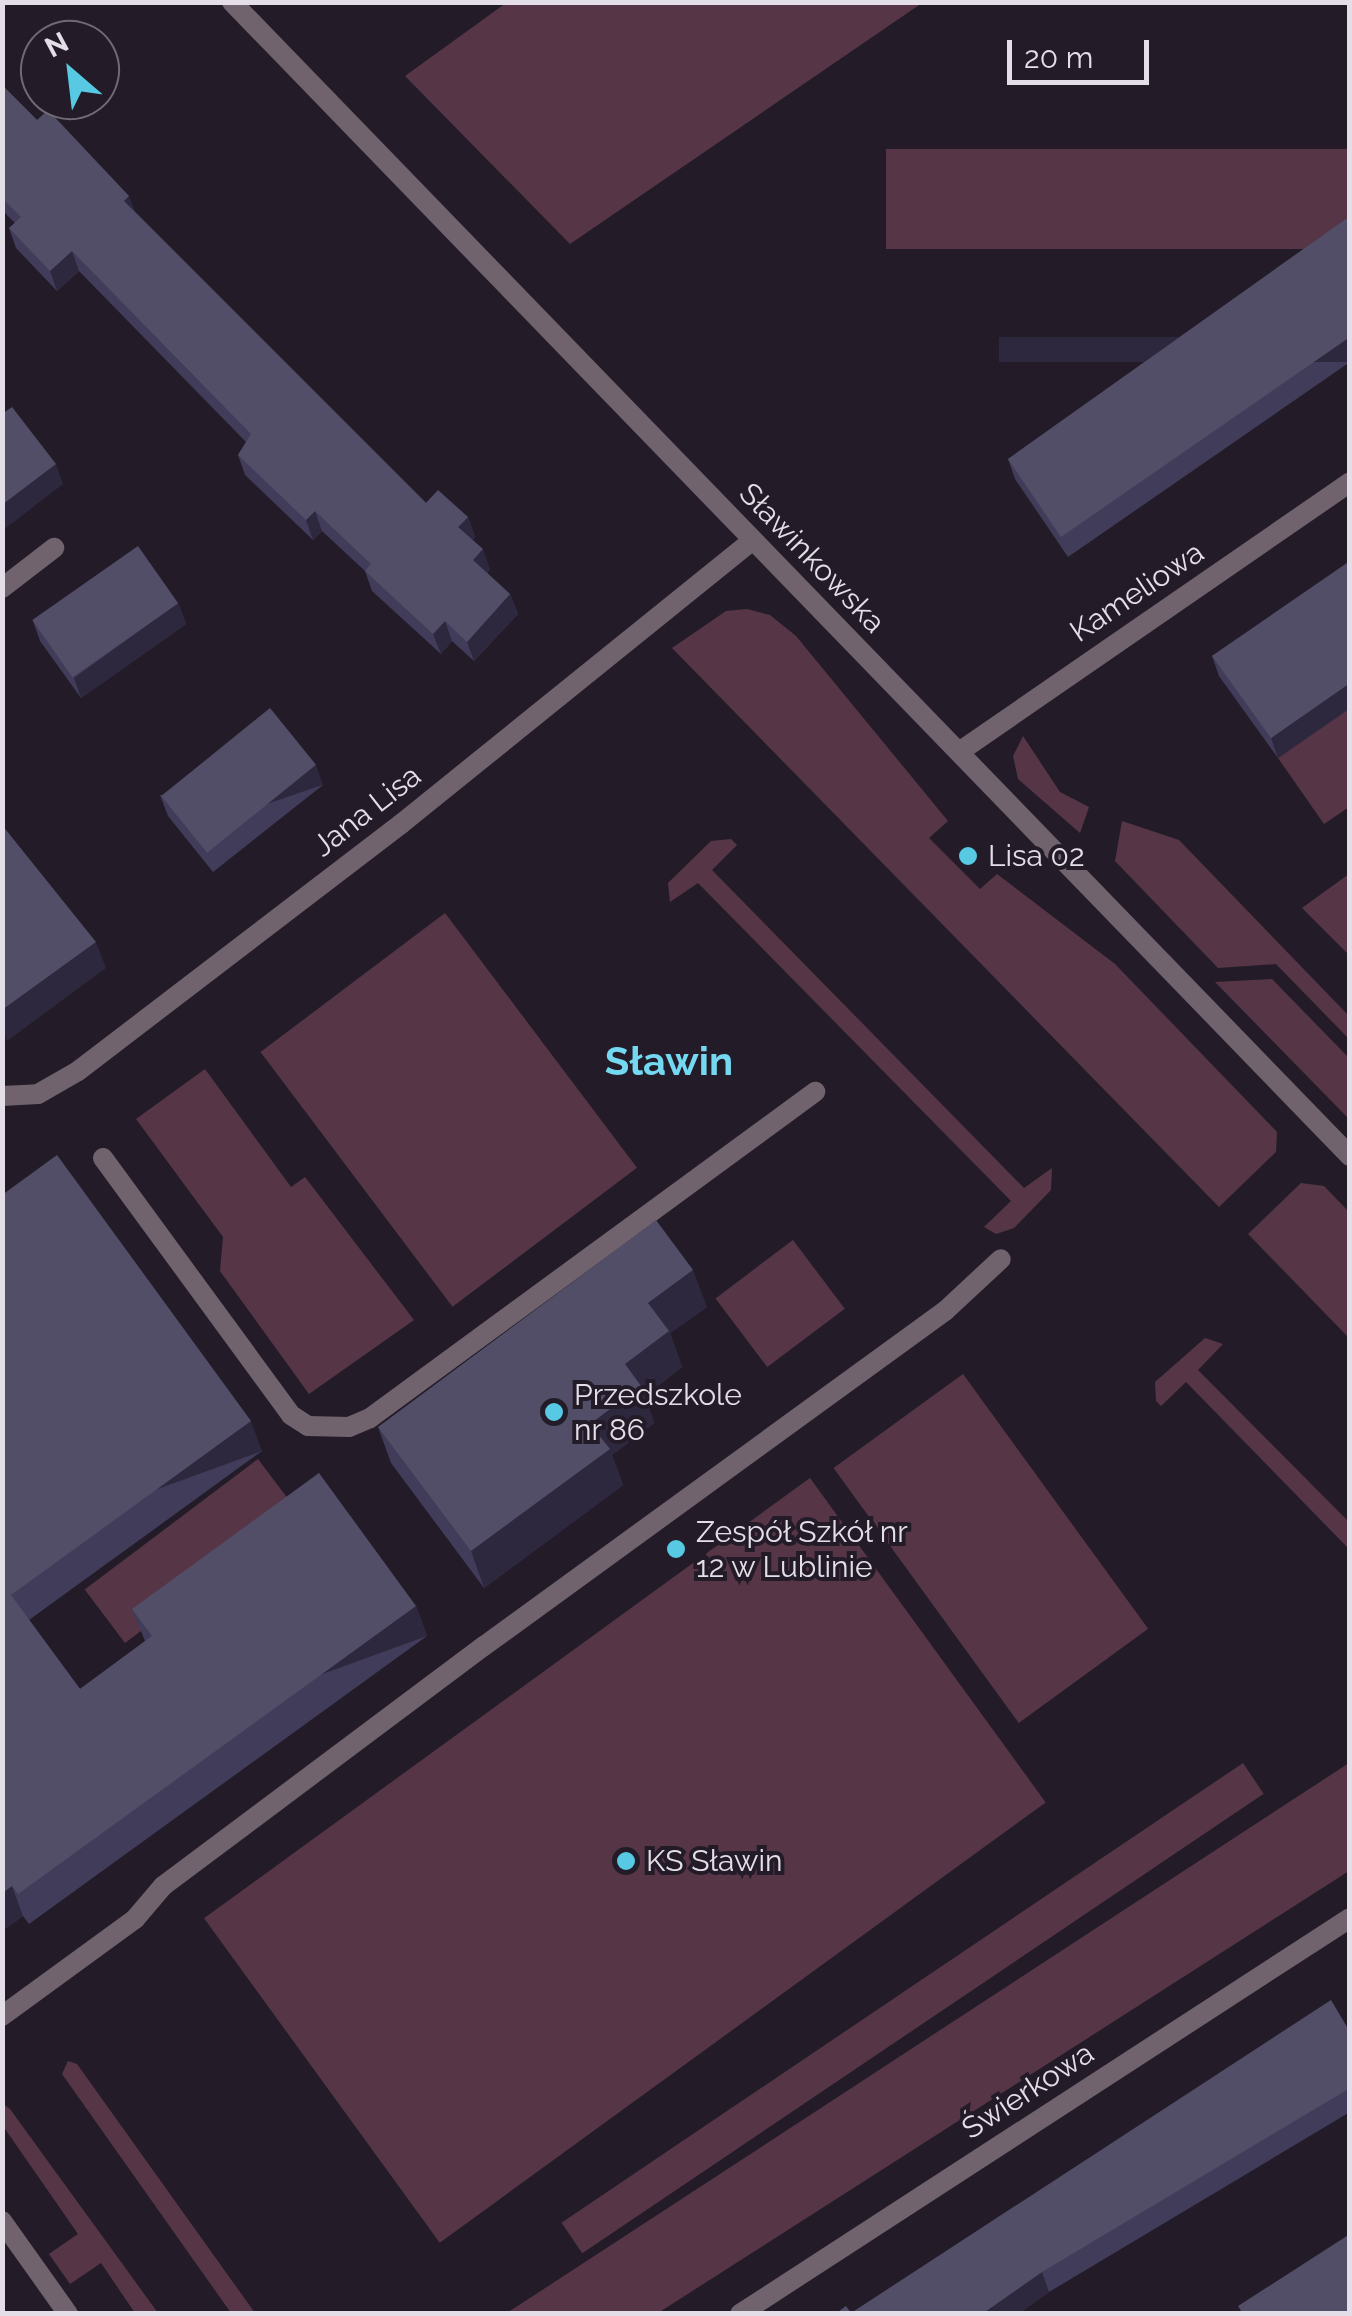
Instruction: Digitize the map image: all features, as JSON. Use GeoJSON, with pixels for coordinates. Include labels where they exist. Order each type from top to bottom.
{"type":"FeatureCollection","features":[{"type":"Feature","properties":{"kind":"street","name":"Sławinkowska"},"geometry":{"type":"LineString","coordinates":[[232,2],[1350,1156]]}},
{"type":"Feature","properties":{"kind":"street","name":"Kameliowa"},"geometry":{"type":"LineString","coordinates":[[959,752],[1350,482]]}},
{"type":"Feature","properties":{"kind":"street","name":"Jana Lisa"},"geometry":{"type":"LineString","coordinates":[[2,1096],[38,1094],[94,1059],[401,824],[752,540]]}},
{"type":"Feature","properties":{"kind":"street"},"geometry":{"type":"LineString","coordinates":[[2,588],[54,548]]}},
{"type":"Feature","properties":{"kind":"street"},"geometry":{"type":"LineString","coordinates":[[103,1158],[290,1415],[308,1426],[348,1428],[370,1418],[815,1092]]}},
{"type":"Feature","properties":{"kind":"street"},"geometry":{"type":"LineString","coordinates":[[2,2016],[135,1919],[162,1886],[945,1311],[1001,1259]]}},
{"type":"Feature","properties":{"kind":"street","name":"Świerkowa"},"geometry":{"type":"LineString","coordinates":[[740,2314],[1350,1918]]}},
{"type":"Feature","properties":{"kind":"street"},"geometry":{"type":"LineString","coordinates":[[2,2221],[68,2314]]}},
{"type":"Feature","properties":{"kind":"shaded area"},"geometry":{"type":"Polygon","coordinates":[[[506,3],[922,3],[570,244],[405,76],[506,3]]]}},
{"type":"Feature","properties":{"kind":"shaded area"},"geometry":{"type":"Polygon","coordinates":[[[886,149],[1349,149],[1349,249],[886,249],[886,149]]]}},
{"type":"Feature","properties":{"kind":"shaded area"},"geometry":{"type":"Polygon","coordinates":[[[747,609],[770,615],[796,636],[948,821],[929,838],[980,889],[997,874],[1115,964],[1277,1132],[1276,1152],[1219,1207],[672,648],[726,611],[747,609]]]}},
{"type":"Feature","properties":{"kind":"shaded area"},"geometry":{"type":"Polygon","coordinates":[[[1349,709],[1349,807],[1324,824],[1278,758],[1349,709]]]}},
{"type":"Feature","properties":{"kind":"shaded area"},"geometry":{"type":"Polygon","coordinates":[[[1023,736],[1060,792],[1089,807],[1080,833],[1018,779],[1013,756],[1023,736]]]}},
{"type":"Feature","properties":{"kind":"shaded area"},"geometry":{"type":"Polygon","coordinates":[[[1122,821],[1179,840],[1349,1016],[1349,1039],[1276,964],[1218,968],[1115,861],[1122,821]]]}},
{"type":"Feature","properties":{"kind":"shaded area"},"geometry":{"type":"Polygon","coordinates":[[[731,839],[737,845],[712,870],[1024,1188],[1052,1168],[1051,1190],[1014,1228],[996,1234],[984,1227],[1011,1201],[698,883],[670,902],[668,883],[711,841],[731,839]]]}},
{"type":"Feature","properties":{"kind":"shaded area"},"geometry":{"type":"Polygon","coordinates":[[[1349,874],[1349,955],[1302,908],[1349,874]]]}},
{"type":"Feature","properties":{"kind":"shaded area"},"geometry":{"type":"Polygon","coordinates":[[[445,913],[637,1168],[452,1307],[261,1052],[445,913]]]}},
{"type":"Feature","properties":{"kind":"shaded area"},"geometry":{"type":"Polygon","coordinates":[[[1272,979],[1349,1058],[1349,1119],[1215,982],[1272,979]]]}},
{"type":"Feature","properties":{"kind":"shaded area"},"geometry":{"type":"Polygon","coordinates":[[[205,1069],[291,1187],[305,1177],[414,1320],[309,1394],[220,1271],[223,1237],[136,1119],[205,1069]]]}},
{"type":"Feature","properties":{"kind":"shaded area"},"geometry":{"type":"Polygon","coordinates":[[[1301,1183],[1324,1186],[1349,1212],[1349,1338],[1248,1234],[1301,1183]]]}},
{"type":"Feature","properties":{"kind":"shaded area"},"geometry":{"type":"Polygon","coordinates":[[[793,1240],[845,1309],[767,1367],[716,1298],[793,1240]]]}},
{"type":"Feature","properties":{"kind":"shaded area"},"geometry":{"type":"Polygon","coordinates":[[[1205,1338],[1223,1344],[1198,1370],[1349,1522],[1349,1549],[1186,1382],[1161,1406],[1156,1401],[1155,1382],[1205,1338]]]}},
{"type":"Feature","properties":{"kind":"shaded area"},"geometry":{"type":"Polygon","coordinates":[[[963,1374],[1148,1629],[1019,1723],[834,1468],[963,1374]]]}},
{"type":"Feature","properties":{"kind":"shaded area"},"geometry":{"type":"Polygon","coordinates":[[[258,1459],[298,1513],[125,1643],[85,1590],[258,1459]]]}},
{"type":"Feature","properties":{"kind":"shaded area","name":"KS Sławin"},"geometry":{"type":"Polygon","coordinates":[[[810,1478],[1046,1802],[440,2243],[204,1918],[810,1478]]]}},
{"type":"Feature","properties":{"kind":"shaded area"},"geometry":{"type":"Polygon","coordinates":[[[1243,1763],[1264,1794],[582,2253],[562,2223],[1243,1763]]]}},
{"type":"Feature","properties":{"kind":"shaded area"},"geometry":{"type":"Polygon","coordinates":[[[1349,1763],[1349,1871],[658,2313],[507,2313],[1349,1763]]]}},
{"type":"Feature","properties":{"kind":"shaded area"},"geometry":{"type":"Polygon","coordinates":[[[68,2061],[77,2064],[255,2313],[231,2313],[62,2074],[68,2061]]]}},
{"type":"Feature","properties":{"kind":"shaded area"},"geometry":{"type":"Polygon","coordinates":[[[2,2103],[158,2313],[135,2313],[101,2263],[70,2284],[49,2254],[78,2234],[3,2126],[2,2103]]]}},
{"type":"Feature","properties":{"kind":"building"},"geometry":{"type":"Polygon","coordinates":[[[2,85],[20,103],[20,120],[57,120],[129,196],[124,201],[426,503],[438,490],[468,517],[458,527],[483,549],[473,560],[510,594],[467,642],[445,621],[433,634],[365,571],[371,564],[315,511],[306,520],[238,455],[251,434],[72,251],[50,271],[9,228],[21,217],[2,198],[2,85]]]}},
{"type":"Feature","properties":{"kind":"building"},"geometry":{"type":"Polygon","coordinates":[[[1350,216],[1350,337],[1061,537],[1008,459],[1350,216]]]}},
{"type":"Feature","properties":{"kind":"building"},"geometry":{"type":"Polygon","coordinates":[[[12,407],[56,464],[2,505],[2,414],[12,407]]]}},
{"type":"Feature","properties":{"kind":"building"},"geometry":{"type":"Polygon","coordinates":[[[138,546],[178,603],[72,677],[32,620],[138,546]]]}},
{"type":"Feature","properties":{"kind":"building"},"geometry":{"type":"Polygon","coordinates":[[[1350,561],[1350,683],[1271,738],[1212,656],[1350,561]]]}},
{"type":"Feature","properties":{"kind":"building"},"geometry":{"type":"Polygon","coordinates":[[[270,708],[316,765],[207,853],[161,796],[270,708]]]}},
{"type":"Feature","properties":{"kind":"building"},"geometry":{"type":"Polygon","coordinates":[[[2,825],[96,942],[2,1010],[2,825]]]}},
{"type":"Feature","properties":{"kind":"building"},"geometry":{"type":"Polygon","coordinates":[[[57,1155],[251,1421],[11,1595],[80,1689],[152,1636],[132,1609],[319,1473],[416,1606],[18,1894],[12,1886],[2,1893],[2,1195],[57,1155]]]}},
{"type":"Feature","properties":{"kind":"building","name":"Przedszkole nr 86"},"geometry":{"type":"Polygon","coordinates":[[[656,1220],[693,1270],[648,1303],[669,1331],[625,1364],[641,1386],[590,1424],[610,1449],[471,1551],[378,1427],[656,1220]]]}},
{"type":"Feature","properties":{"kind":"building"},"geometry":{"type":"Polygon","coordinates":[[[1331,2000],[1350,2032],[1350,2088],[1042,2272],[982,2314],[835,2314],[846,2306],[851,2313],[1331,2000]]]}},
{"type":"Feature","properties":{"kind":"building"},"geometry":{"type":"Polygon","coordinates":[[[1350,2234],[1350,2314],[1243,2314],[1238,2306],[1350,2234]]]}},
{"type":"Feature","properties":{"kind":"place","name":"Lisa 02"},"geometry":{"type":"Point","coordinates":[968,856]}},
{"type":"Feature","properties":{"kind":"place","name":"Przedszkole nr 86"},"geometry":{"type":"Point","coordinates":[554,1412]}},
{"type":"Feature","properties":{"kind":"place","name":"Zespół Szkół nr 12 w Lublinie"},"geometry":{"type":"Point","coordinates":[676,1549]}},
{"type":"Feature","properties":{"kind":"place","name":"KS Sławin"},"geometry":{"type":"Point","coordinates":[626,1861]}},
{"type":"Feature","properties":{"kind":"district","name":"Sławin"},"geometry":{"type":"Point","coordinates":[669,1061]}}]}
